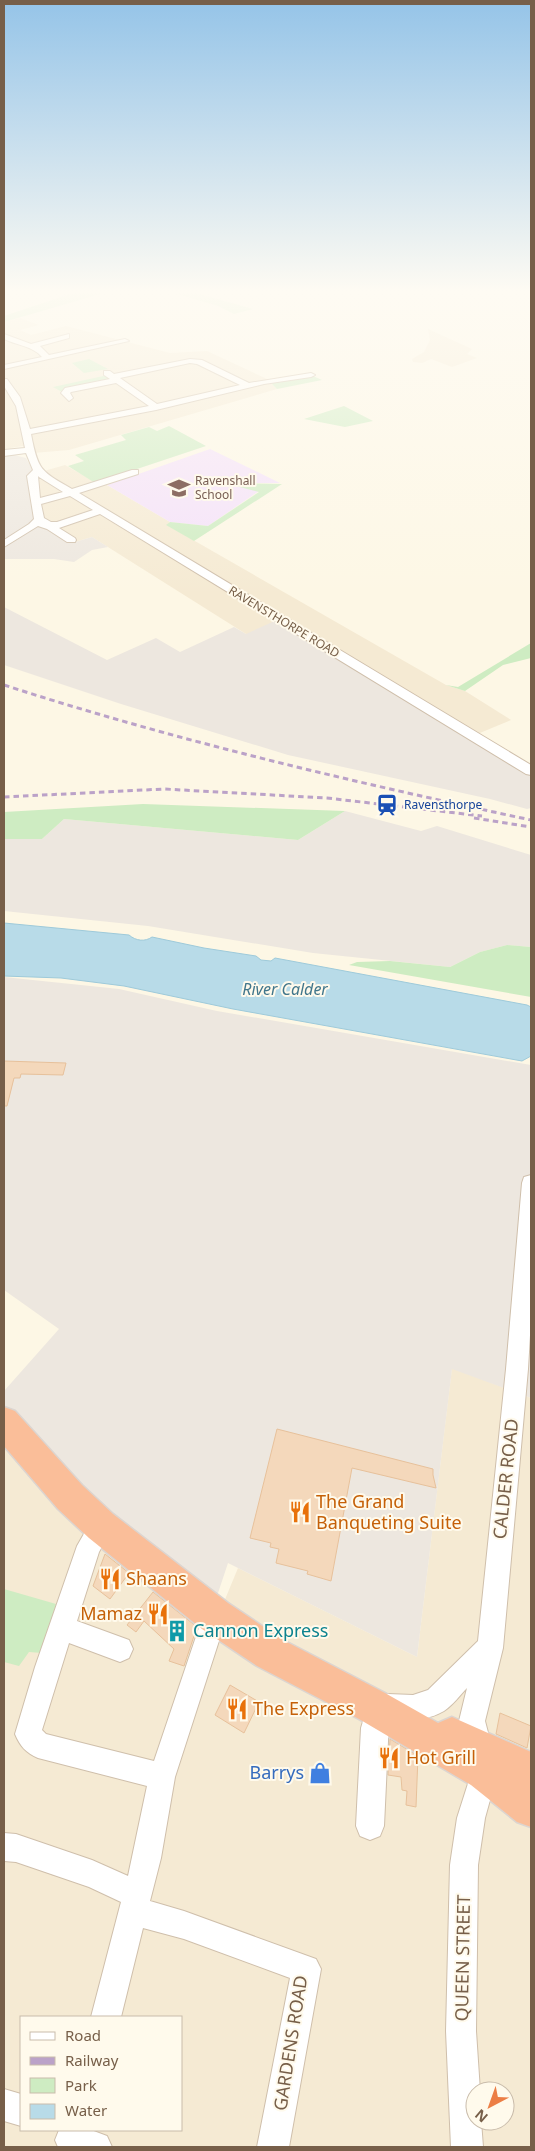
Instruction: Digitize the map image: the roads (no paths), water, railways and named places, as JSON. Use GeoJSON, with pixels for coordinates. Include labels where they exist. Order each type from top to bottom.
{"type":"FeatureCollection","features":[{"type":"Feature","properties":{"kind":"highway"},"geometry":{"type":"LineString","coordinates":[[4,1422],[70,1497],[101,1526],[215,1616],[270,1653],[375,1708],[482,1759],[531,1771]]}},
{"type":"Feature","properties":{"kind":"highway"},"geometry":{"type":"LineString","coordinates":[[482,1759],[531,1808]]}},
{"type":"Feature","properties":{"kind":"street"},"geometry":{"type":"LineString","coordinates":[[13,393],[28,432],[32,459],[37,471],[32,476],[36,502],[36,522]]}},
{"type":"Feature","properties":{"kind":"street"},"geometry":{"type":"LineString","coordinates":[[65,393],[69,398]]}},
{"type":"Feature","properties":{"kind":"street"},"geometry":{"type":"LineString","coordinates":[[133,393],[152,408],[156,417],[137,421]]}},
{"type":"Feature","properties":{"kind":"street"},"geometry":{"type":"LineString","coordinates":[[28,432],[71,427],[216,393]]}},
{"type":"Feature","properties":{"kind":"street"},"geometry":{"type":"LineString","coordinates":[[4,453],[30,450]]}},
{"type":"Feature","properties":{"kind":"street","name":"RAVENSTHORPE ROAD"},"geometry":{"type":"LineString","coordinates":[[37,471],[531,771]]}},
{"type":"Feature","properties":{"kind":"street"},"geometry":{"type":"LineString","coordinates":[[36,502],[71,493],[135,472]]}},
{"type":"Feature","properties":{"kind":"street"},"geometry":{"type":"LineString","coordinates":[[51,526],[100,511]]}},
{"type":"Feature","properties":{"kind":"street"},"geometry":{"type":"LineString","coordinates":[[4,544],[36,522],[51,526],[71,540]]}},
{"type":"Feature","properties":{"kind":"street","name":"CALDER ROAD"},"geometry":{"type":"LineString","coordinates":[[482,1759],[472,1721],[490,1648],[524,1371],[531,1183]]}},
{"type":"Feature","properties":{"kind":"street"},"geometry":{"type":"LineString","coordinates":[[101,1526],[89,1546],[48,1667],[28,1734],[38,1745],[162,1777]]}},
{"type":"Feature","properties":{"kind":"street"},"geometry":{"type":"LineString","coordinates":[[106,2016],[147,1858],[162,1777],[215,1616]]}},
{"type":"Feature","properties":{"kind":"street"},"geometry":{"type":"LineString","coordinates":[[62,1628],[120,1649]]}},
{"type":"Feature","properties":{"kind":"street"},"geometry":{"type":"LineString","coordinates":[[370,1826],[375,1708],[413,1708],[431,1704],[490,1648]]}},
{"type":"Feature","properties":{"kind":"street","name":"QUEEN STREET"},"geometry":{"type":"LineString","coordinates":[[467,2147],[461,2031],[464,1864],[482,1759]]}},
{"type":"Feature","properties":{"kind":"street"},"geometry":{"type":"LineString","coordinates":[[4,1847],[16,1848],[92,1874],[135,1903]]}},
{"type":"Feature","properties":{"kind":"street","name":"GARDENS ROAD"},"geometry":{"type":"LineString","coordinates":[[135,1903],[184,1925],[306,1969],[273,2147]]}},
{"type":"Feature","properties":{"kind":"street"},"geometry":{"type":"LineString","coordinates":[[4,2105],[20,2110]]}},
{"type":"Feature","properties":{"kind":"water","name":"River Calder"},"geometry":{"type":"Polygon","coordinates":[[[4,923],[129,935],[140,940],[152,937],[256,956],[261,960],[271,961],[275,958],[527,1005],[531,1007],[531,1056],[522,1061],[233,1009],[124,986],[61,978],[4,976],[4,923]]]}},
{"type":"Feature","properties":{"kind":"railway"},"geometry":{"type":"LineString","coordinates":[[4,685],[134,724],[266,759],[398,791],[531,820]]}},
{"type":"Feature","properties":{"kind":"railway"},"geometry":{"type":"LineString","coordinates":[[4,797],[164,789],[327,798],[482,816]]}},
{"type":"Feature","properties":{"kind":"railway"},"geometry":{"type":"LineString","coordinates":[[474,818],[531,827]]}},
{"type":"Feature","properties":{"kind":"place","name":"Ravenshall School"},"geometry":{"type":"Point","coordinates":[179,488]}},
{"type":"Feature","properties":{"kind":"place","name":"Ravensthorpe"},"geometry":{"type":"Point","coordinates":[387,805]}},
{"type":"Feature","properties":{"kind":"place","name":"The Grand Banqueting Suite"},"geometry":{"type":"Point","coordinates":[300,1512]}},
{"type":"Feature","properties":{"kind":"place","name":"Shaans"},"geometry":{"type":"Point","coordinates":[110,1579]}},
{"type":"Feature","properties":{"kind":"place","name":"Mamaz"},"geometry":{"type":"Point","coordinates":[158,1614]}},
{"type":"Feature","properties":{"kind":"place","name":"Cannon Express"},"geometry":{"type":"Point","coordinates":[177,1631]}},
{"type":"Feature","properties":{"kind":"place","name":"The Express"},"geometry":{"type":"Point","coordinates":[237,1709]}},
{"type":"Feature","properties":{"kind":"place","name":"Hot Grill"},"geometry":{"type":"Point","coordinates":[389,1758]}},
{"type":"Feature","properties":{"kind":"place","name":"Barrys"},"geometry":{"type":"Point","coordinates":[320,1773]}}]}
